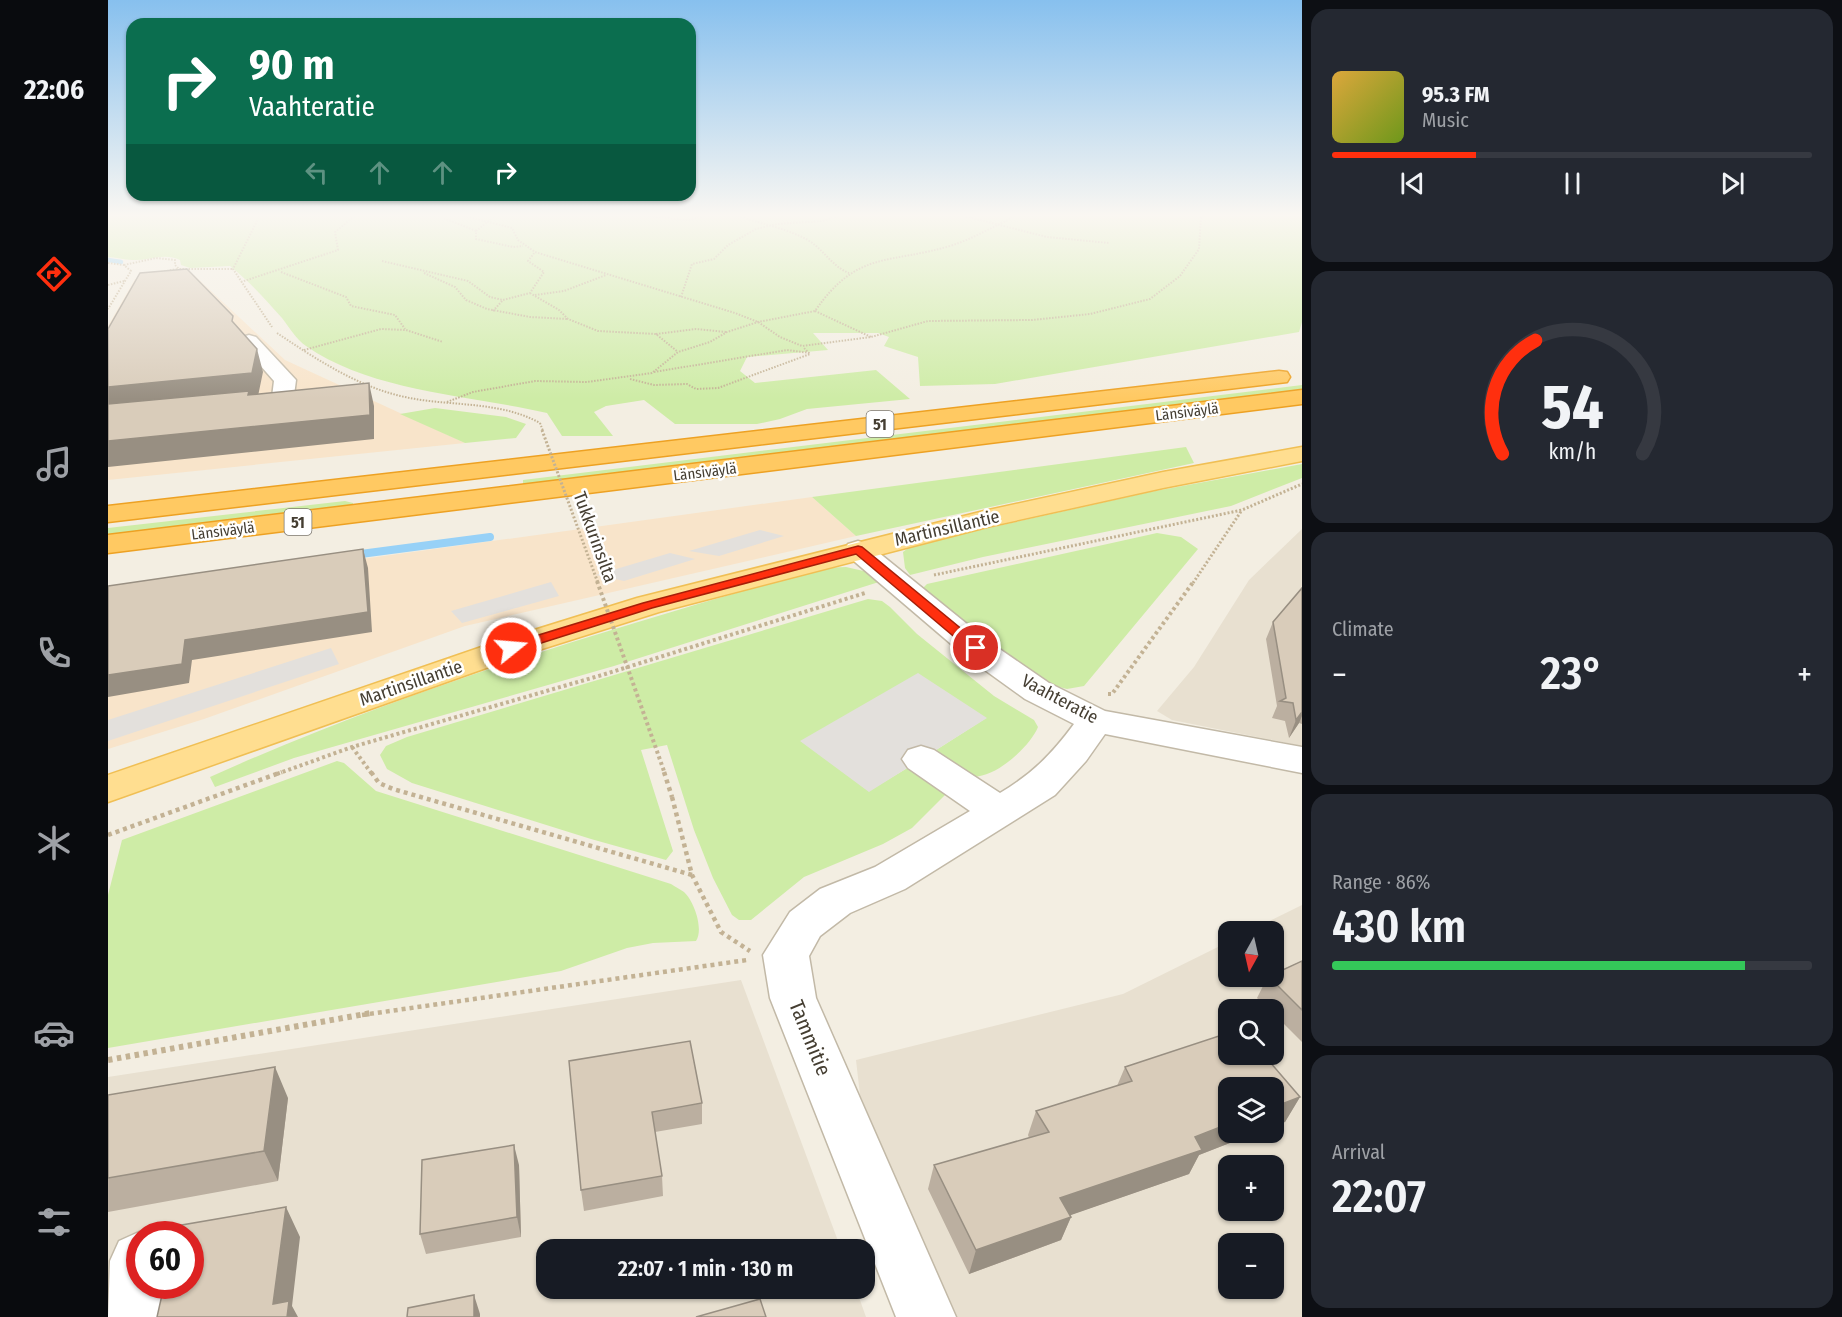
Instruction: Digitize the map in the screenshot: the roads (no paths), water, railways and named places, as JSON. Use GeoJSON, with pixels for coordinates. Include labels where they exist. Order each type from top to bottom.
{"type":"FeatureCollection","features":[{"type":"Feature","properties":{"kind":"highway","name":"Länsiväylä"},"geometry":{"type":"LineString","coordinates":[[108,514],[1302,374]]}},
{"type":"Feature","properties":{"kind":"highway","name":"Länsiväylä"},"geometry":{"type":"LineString","coordinates":[[108,544],[1302,397]]}},
{"type":"Feature","properties":{"kind":"main road","name":"Martinsillantie"},"geometry":{"type":"LineString","coordinates":[[112,786],[511,648],[648,605],[984,519],[1141,485],[1302,454]]}},
{"type":"Feature","properties":{"kind":"street"},"geometry":{"type":"LineString","coordinates":[[224,408],[282,403],[285,380],[249,341]]}},
{"type":"Feature","properties":{"kind":"street","name":"Vaahteratie"},"geometry":{"type":"LineString","coordinates":[[858,550],[976,648],[1037,691],[1080,713],[1302,760]]}},
{"type":"Feature","properties":{"kind":"street"},"geometry":{"type":"LineString","coordinates":[[921,759],[1000,812],[1041,786],[1073,752],[1080,713]]}},
{"type":"Feature","properties":{"kind":"street","name":"Tammitie"},"geometry":{"type":"LineString","coordinates":[[926,1317],[774,957],[805,924],[835,901],[890,878],[1000,812]]}},
{"type":"Feature","properties":{"kind":"street"},"geometry":{"type":"LineString","coordinates":[[133,1317],[135,1299]]}},
{"type":"Feature","properties":{"kind":"waterway"},"geometry":{"type":"LineString","coordinates":[[353,555],[490,537]]}}]}
